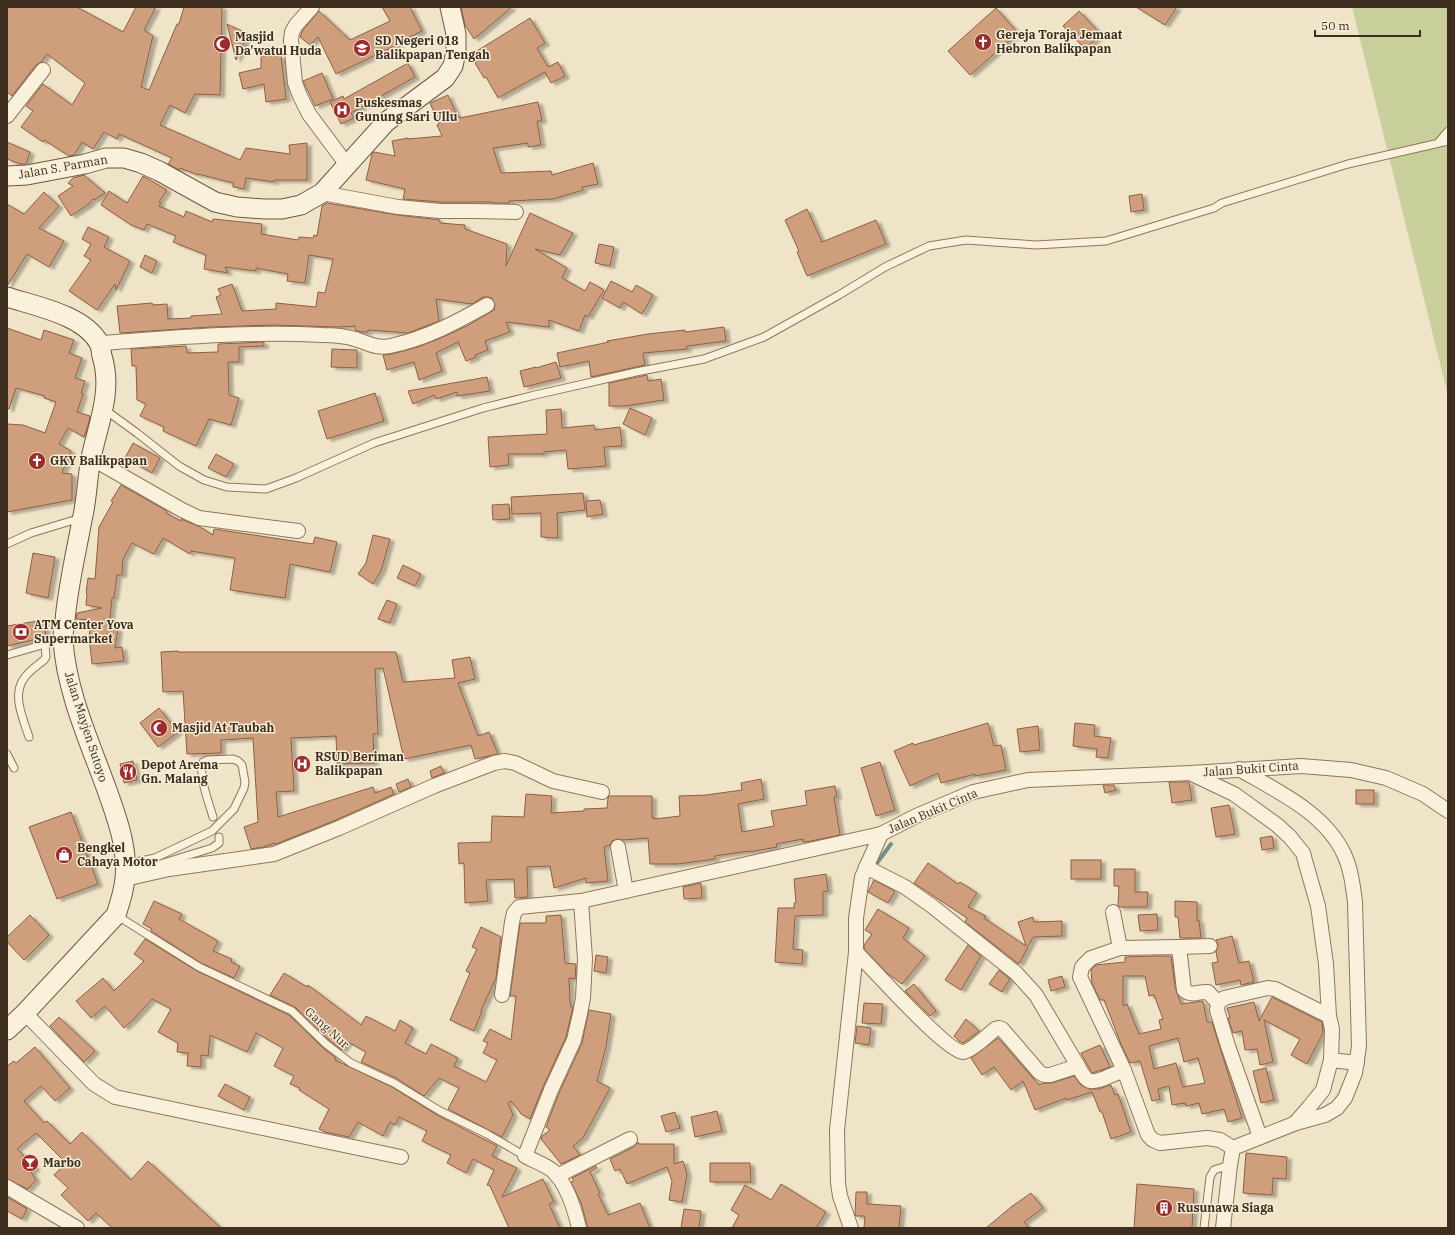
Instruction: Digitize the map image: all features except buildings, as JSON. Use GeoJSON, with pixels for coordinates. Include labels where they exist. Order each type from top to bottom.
{"type":"FeatureCollection","features":[{"type":"Feature","properties":{"kind":"main road","name":"Jalan S. Parman"},"geometry":{"type":"LineString","coordinates":[[423,93],[429,81],[444,60],[447,44],[440,7]]}},
{"type":"Feature","properties":{"kind":"main road","name":"Jalan S. Parman"},"geometry":{"type":"LineString","coordinates":[[7,176],[27,175],[86,164],[106,158],[124,158],[141,163],[159,171],[215,202],[237,208],[282,209],[301,205],[322,193],[386,122],[445,78],[453,66],[456,50],[456,34],[450,7]]}},
{"type":"Feature","properties":{"kind":"main road","name":"Jalan Mayjen Sutoyo"},"geometry":{"type":"LineString","coordinates":[[7,298],[71,318],[87,329],[99,343],[105,366],[106,394],[104,409],[91,458],[83,517],[67,598],[54,642],[67,671],[75,702],[117,817],[122,840],[125,871],[121,901],[116,915],[25,1013],[7,1030]]}},
{"type":"Feature","properties":{"kind":"street"},"geometry":{"type":"LineString","coordinates":[[312,7],[296,25],[292,32],[291,40],[295,84],[309,114],[347,165]]}},
{"type":"Feature","properties":{"kind":"street"},"geometry":{"type":"LineString","coordinates":[[7,116],[43,70]]}},
{"type":"Feature","properties":{"kind":"street"},"geometry":{"type":"LineString","coordinates":[[322,193],[398,207],[440,211],[516,212]]}},
{"type":"Feature","properties":{"kind":"street"},"geometry":{"type":"LineString","coordinates":[[99,343],[224,335],[315,335],[354,339],[378,348],[421,338],[445,328],[487,305]]}},
{"type":"Feature","properties":{"kind":"street"},"geometry":{"type":"LineString","coordinates":[[91,458],[182,510],[199,518],[298,531]]}},
{"type":"Feature","properties":{"kind":"street"},"geometry":{"type":"LineString","coordinates":[[125,871],[169,869],[274,854],[339,828],[434,786],[494,763],[505,761],[515,763],[553,781],[602,792]]}},
{"type":"Feature","properties":{"kind":"street","name":"Jalan Bukit Cinta"},"geometry":{"type":"LineString","coordinates":[[851,1228],[840,1196],[838,1183],[837,1130],[856,952],[856,918],[862,877],[881,834],[916,816],[973,792],[1028,780],[1191,773],[1301,766],[1351,770],[1386,778],[1423,794],[1448,811]]}},
{"type":"Feature","properties":{"kind":"street"},"geometry":{"type":"LineString","coordinates":[[1233,1148],[1296,1122],[1325,1115],[1337,1108],[1346,1098],[1352,1082],[1357,1063],[1359,1046],[1355,902],[1352,880],[1344,855],[1333,836],[1306,809],[1240,769]]}},
{"type":"Feature","properties":{"kind":"street"},"geometry":{"type":"LineString","coordinates":[[1191,773],[1234,794],[1277,825],[1290,837],[1303,853],[1318,906],[1326,964],[1329,1016],[1332,1029],[1331,1060],[1323,1090],[1296,1122]]}},
{"type":"Feature","properties":{"kind":"street"},"geometry":{"type":"LineString","coordinates":[[502,995],[512,922],[514,913],[519,907],[581,901],[881,834]]}},
{"type":"Feature","properties":{"kind":"street"},"geometry":{"type":"LineString","coordinates":[[618,847],[626,891]]}},
{"type":"Feature","properties":{"kind":"street"},"geometry":{"type":"LineString","coordinates":[[866,867],[905,887],[932,906],[1016,973],[1036,995],[1086,1078],[1090,1081],[1095,1081],[1124,1070]]}},
{"type":"Feature","properties":{"kind":"street"},"geometry":{"type":"LineString","coordinates":[[579,1228],[574,1208],[557,1176],[550,1170],[525,1156],[551,1090],[574,1040],[580,1014],[583,998],[585,959],[581,901]]}},
{"type":"Feature","properties":{"kind":"street"},"geometry":{"type":"LineString","coordinates":[[1113,912],[1120,948]]}},
{"type":"Feature","properties":{"kind":"street"},"geometry":{"type":"LineString","coordinates":[[1210,946],[1120,948],[1091,958],[1082,967],[1080,976],[1124,1070],[1148,1135],[1153,1140],[1160,1143],[1207,1138],[1220,1140],[1233,1148]]}},
{"type":"Feature","properties":{"kind":"street"},"geometry":{"type":"LineString","coordinates":[[1179,947],[1184,990],[1192,994],[1208,992],[1218,1003],[1218,1010],[1228,1046],[1260,1137]]}},
{"type":"Feature","properties":{"kind":"street"},"geometry":{"type":"LineString","coordinates":[[856,952],[922,1022],[961,1052],[967,1051],[995,1029],[999,1028],[1002,1029],[1039,1072],[1044,1075],[1050,1075],[1078,1066]]}},
{"type":"Feature","properties":{"kind":"street"},"geometry":{"type":"LineString","coordinates":[[1218,1003],[1224,998],[1268,988],[1275,989],[1329,1016]]}},
{"type":"Feature","properties":{"kind":"street"},"geometry":{"type":"LineString","coordinates":[[25,1013],[94,1084],[114,1097],[401,1157]]}},
{"type":"Feature","properties":{"kind":"street"},"geometry":{"type":"LineString","coordinates":[[1331,1060],[1357,1063]]}},
{"type":"Feature","properties":{"kind":"street"},"geometry":{"type":"LineString","coordinates":[[557,1176],[630,1139]]}},
{"type":"Feature","properties":{"kind":"street"},"geometry":{"type":"LineString","coordinates":[[1223,1228],[1233,1148]]}},
{"type":"Feature","properties":{"kind":"street"},"geometry":{"type":"LineString","coordinates":[[7,1187],[77,1228]]}},
{"type":"Feature","properties":{"kind":"lane"},"geometry":{"type":"LineString","coordinates":[[1438,143],[1448,131]]}},
{"type":"Feature","properties":{"kind":"lane"},"geometry":{"type":"LineString","coordinates":[[104,409],[179,466],[204,480],[227,487],[266,489],[296,478],[374,443],[483,408],[636,372],[704,359],[764,337],[839,295],[884,267],[929,246],[966,240],[1036,245],[1106,241],[1214,208],[1222,203],[1348,164],[1448,141]]}},
{"type":"Feature","properties":{"kind":"lane"},"geometry":{"type":"LineString","coordinates":[[7,544],[31,533],[83,517]]}},
{"type":"Feature","properties":{"kind":"lane"},"geometry":{"type":"LineString","coordinates":[[7,655],[54,642]]}},
{"type":"Feature","properties":{"kind":"lane"},"geometry":{"type":"LineString","coordinates":[[29,737],[19,703],[18,692],[24,678],[44,660],[54,642]]}},
{"type":"Feature","properties":{"kind":"lane"},"geometry":{"type":"LineString","coordinates":[[7,754],[14,768]]}},
{"type":"Feature","properties":{"kind":"lane"},"geometry":{"type":"LineString","coordinates":[[125,871],[212,831],[228,816],[234,809],[244,788],[245,782],[242,765],[233,758],[208,760],[203,762],[201,767],[213,817]]}},
{"type":"Feature","properties":{"kind":"lane"},"geometry":{"type":"LineString","coordinates":[[125,871],[157,865],[212,848],[219,843],[219,837]]}},
{"type":"Feature","properties":{"kind":"lane","name":"Gang Nur"},"geometry":{"type":"LineString","coordinates":[[116,915],[199,967],[292,1011],[326,1044],[351,1064],[394,1083],[440,1111],[487,1134],[525,1156]]}},
{"type":"Feature","properties":{"kind":"lane"},"geometry":{"type":"LineString","coordinates":[[1204,1228],[1210,1177],[1214,1170],[1230,1165]]}},
{"type":"Feature","properties":{"kind":"green space"},"geometry":{"type":"Polygon","coordinates":[[[1352,7],[1448,7],[1448,396],[1352,7]]]}},
{"type":"Feature","properties":{"kind":"waterway"},"geometry":{"type":"LineString","coordinates":[[874,867],[891,844]]}},
{"type":"Feature","properties":{"kind":"place","name":"Gereja Toraja Jemaat Hebron Balikpapan"},"geometry":{"type":"Point","coordinates":[983,42]}},
{"type":"Feature","properties":{"kind":"place","name":"Masjid Da'watul Huda"},"geometry":{"type":"Point","coordinates":[222,44]}},
{"type":"Feature","properties":{"kind":"place","name":"SD Negeri 018 Balikpapan Tengah"},"geometry":{"type":"Point","coordinates":[362,48]}},
{"type":"Feature","properties":{"kind":"place","name":"Puskesmas Gunung Sari Ullu"},"geometry":{"type":"Point","coordinates":[342,110]}},
{"type":"Feature","properties":{"kind":"place","name":"GKY Balikpapan"},"geometry":{"type":"Point","coordinates":[37,461]}},
{"type":"Feature","properties":{"kind":"place","name":"ATM Center Yova Supermarket"},"geometry":{"type":"Point","coordinates":[21,632]}},
{"type":"Feature","properties":{"kind":"place","name":"Masjid At Taubah"},"geometry":{"type":"Point","coordinates":[159,728]}},
{"type":"Feature","properties":{"kind":"place","name":"RSUD Beriman Balikpapan"},"geometry":{"type":"Point","coordinates":[302,764]}},
{"type":"Feature","properties":{"kind":"place","name":"Depot Arema Gn. Malang"},"geometry":{"type":"Point","coordinates":[128,772]}},
{"type":"Feature","properties":{"kind":"place","name":"Bengkel Cahaya Motor"},"geometry":{"type":"Point","coordinates":[64,855]}},
{"type":"Feature","properties":{"kind":"place","name":"Marbo"},"geometry":{"type":"Point","coordinates":[30,1163]}},
{"type":"Feature","properties":{"kind":"place","name":"Rusunawa Siaga"},"geometry":{"type":"Point","coordinates":[1164,1208]}}]}
